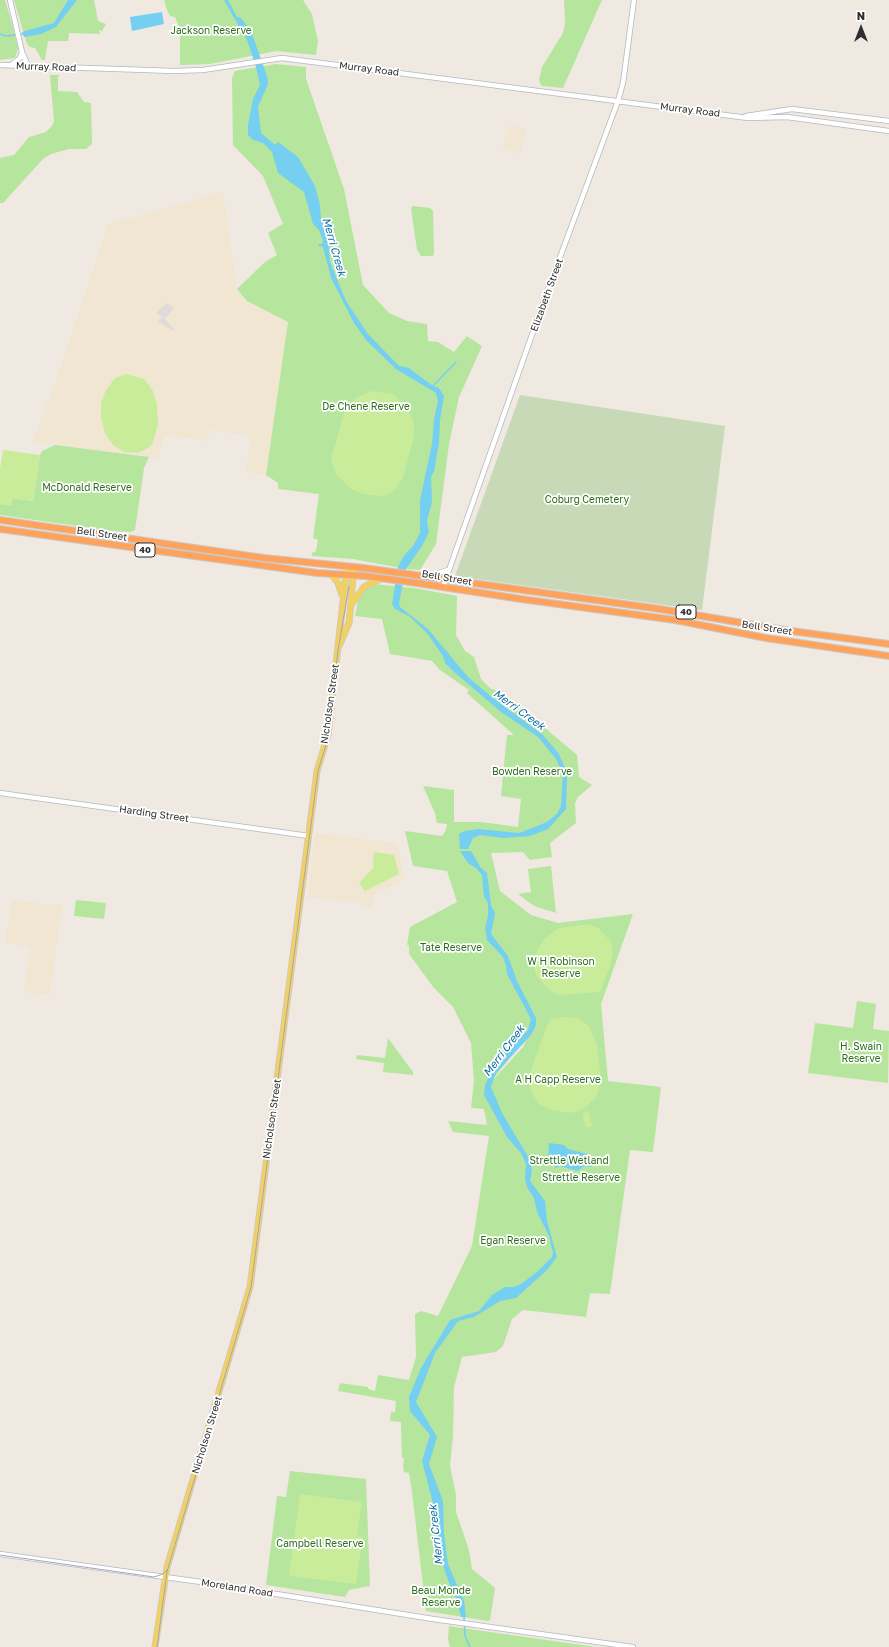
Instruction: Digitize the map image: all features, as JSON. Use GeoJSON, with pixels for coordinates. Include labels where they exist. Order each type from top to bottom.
{"type":"FeatureCollection","features":[{"type":"Feature","properties":{"kind":"highway","name":"Bell Street"},"geometry":{"type":"LineString","coordinates":[[0,520],[264,558],[347,566],[407,574],[727,619],[784,630],[889,644]]}},
{"type":"Feature","properties":{"kind":"highway","name":"Bell Street"},"geometry":{"type":"LineString","coordinates":[[0,529],[332,575],[407,581],[675,620],[728,632],[889,656]]}},
{"type":"Feature","properties":{"kind":"highway"},"geometry":{"type":"LineString","coordinates":[[317,564],[317,573]]}},
{"type":"Feature","properties":{"kind":"highway"},"geometry":{"type":"LineString","coordinates":[[727,619],[728,632]]}},
{"type":"Feature","properties":{"kind":"main road"},"geometry":{"type":"LineString","coordinates":[[10,0],[22,50],[28,66]]}},
{"type":"Feature","properties":{"kind":"main road","name":"Elizabeth Street"},"geometry":{"type":"LineString","coordinates":[[443,587],[618,101],[623,83],[634,0]]}},
{"type":"Feature","properties":{"kind":"main road"},"geometry":{"type":"LineString","coordinates":[[10,66],[20,58],[22,50]]}},
{"type":"Feature","properties":{"kind":"main road","name":"Murray Road"},"geometry":{"type":"LineString","coordinates":[[0,65],[174,71],[203,70],[277,58],[752,118],[787,117],[889,131]]}},
{"type":"Feature","properties":{"kind":"main road","name":"Murray Road"},"geometry":{"type":"LineString","coordinates":[[736,116],[792,110],[889,121]]}},
{"type":"Feature","properties":{"kind":"main road"},"geometry":{"type":"LineString","coordinates":[[820,121],[821,113]]}},
{"type":"Feature","properties":{"kind":"main road"},"geometry":{"type":"LineString","coordinates":[[835,123],[836,115]]}},
{"type":"Feature","properties":{"kind":"main road","name":"Nicholson Street"},"geometry":{"type":"LineString","coordinates":[[156,1647],[165,1577],[250,1287],[317,771],[328,735],[347,566]]}},
{"type":"Feature","properties":{"kind":"main road","name":"Nicholson Street"},"geometry":{"type":"LineString","coordinates":[[337,652],[348,627],[354,567]]}},
{"type":"Feature","properties":{"kind":"main road"},"geometry":{"type":"LineString","coordinates":[[425,577],[448,570]]}},
{"type":"Feature","properties":{"kind":"main road"},"geometry":{"type":"LineString","coordinates":[[332,575],[338,583],[343,598]]}},
{"type":"Feature","properties":{"kind":"main road"},"geometry":{"type":"LineString","coordinates":[[351,606],[364,587],[383,578]]}},
{"type":"Feature","properties":{"kind":"main road","name":"Harding Street"},"geometry":{"type":"LineString","coordinates":[[0,793],[309,836]]}},
{"type":"Feature","properties":{"kind":"main road","name":"Moreland Road"},"geometry":{"type":"LineString","coordinates":[[0,1554],[165,1577],[633,1647]]}},
{"type":"Feature","properties":{"kind":"shaded area"},"geometry":{"type":"Polygon","coordinates":[[[511,124],[527,130],[519,154],[502,147],[511,124]]]}},
{"type":"Feature","properties":{"kind":"shaded area"},"geometry":{"type":"Polygon","coordinates":[[[223,192],[237,289],[247,301],[288,322],[266,475],[246,472],[250,436],[209,430],[208,441],[165,435],[158,458],[32,442],[53,389],[108,224],[223,192]]]}},
{"type":"Feature","properties":{"kind":"shaded area"},"geometry":{"type":"Polygon","coordinates":[[[167,303],[174,308],[165,319],[174,329],[173,331],[158,321],[162,317],[156,313],[167,303]]]}},
{"type":"Feature","properties":{"kind":"shaded area"},"geometry":{"type":"Polygon","coordinates":[[[315,833],[397,843],[405,879],[374,895],[371,909],[355,902],[308,897],[315,833]]]}},
{"type":"Feature","properties":{"kind":"shaded area"},"geometry":{"type":"Polygon","coordinates":[[[12,900],[62,906],[50,995],[24,992],[30,947],[5,943],[12,900]]]}},
{"type":"Feature","properties":{"kind":"green space"},"geometry":{"type":"Polygon","coordinates":[[[0,0],[5,0],[18,48],[15,58],[0,60],[0,0]]]}},
{"type":"Feature","properties":{"kind":"green space"},"geometry":{"type":"Polygon","coordinates":[[[14,0],[94,0],[98,21],[106,24],[102,31],[99,30],[100,34],[69,33],[68,41],[48,41],[45,60],[42,60],[35,48],[30,47],[27,44],[14,0]]]}},
{"type":"Feature","properties":{"kind":"green space","name":"Jackson Reserve"},"geometry":{"type":"Polygon","coordinates":[[[164,0],[303,0],[312,14],[318,41],[316,55],[276,51],[210,64],[180,65],[180,29],[175,17],[170,16],[164,0]]]}},
{"type":"Feature","properties":{"kind":"green space"},"geometry":{"type":"Polygon","coordinates":[[[564,0],[602,0],[563,88],[542,86],[539,80],[542,67],[563,33],[565,23],[564,0]]]}},
{"type":"Feature","properties":{"kind":"green space","name":"De Chene Reserve"},"geometry":{"type":"Polygon","coordinates":[[[276,64],[306,67],[306,79],[344,189],[363,285],[389,313],[407,321],[427,324],[428,341],[438,342],[454,352],[467,336],[482,346],[459,397],[449,444],[436,544],[420,570],[406,569],[353,559],[312,556],[312,553],[316,551],[318,540],[313,538],[319,494],[278,489],[278,483],[266,475],[288,322],[247,301],[237,289],[265,262],[277,255],[268,233],[283,224],[263,176],[233,145],[232,78],[235,71],[276,64]]]}},
{"type":"Feature","properties":{"kind":"green space"},"geometry":{"type":"Polygon","coordinates":[[[50,75],[60,75],[58,77],[58,91],[77,92],[84,102],[91,103],[92,144],[86,149],[69,149],[51,154],[43,159],[3,203],[0,203],[0,158],[14,155],[29,137],[46,132],[52,126],[54,121],[50,75]]]}},
{"type":"Feature","properties":{"kind":"green space"},"geometry":{"type":"Polygon","coordinates":[[[413,206],[430,208],[433,211],[433,256],[421,256],[417,250],[411,208],[413,206]]]}},
{"type":"Feature","properties":{"kind":"green space"},"geometry":{"type":"Polygon","coordinates":[[[127,374],[144,379],[153,391],[157,405],[158,424],[153,442],[150,447],[138,453],[124,452],[113,445],[105,433],[101,418],[101,403],[106,390],[115,378],[127,374]]]}},
{"type":"Feature","properties":{"kind":"green space"},"geometry":{"type":"Polygon","coordinates":[[[373,391],[393,394],[401,401],[414,423],[414,436],[403,478],[395,490],[389,494],[381,496],[363,494],[351,489],[335,473],[331,459],[344,413],[350,404],[359,396],[373,391]]]}},
{"type":"Feature","properties":{"kind":"green space","name":"Coburg Cemetery"},"geometry":{"type":"Polygon","coordinates":[[[520,395],[725,426],[702,610],[455,576],[520,395]]]}},
{"type":"Feature","properties":{"kind":"green space","name":"McDonald Reserve"},"geometry":{"type":"Polygon","coordinates":[[[55,445],[149,457],[144,468],[135,530],[131,532],[113,531],[0,515],[0,504],[11,505],[12,498],[33,501],[40,455],[42,451],[55,445]]]}},
{"type":"Feature","properties":{"kind":"green space"},"geometry":{"type":"Polygon","coordinates":[[[3,450],[40,455],[33,501],[12,498],[11,505],[0,504],[0,469],[3,450]]]}},
{"type":"Feature","properties":{"kind":"green space"},"geometry":{"type":"Polygon","coordinates":[[[374,584],[414,588],[457,596],[456,635],[465,651],[474,657],[481,679],[490,688],[506,695],[577,755],[579,777],[592,785],[578,797],[575,803],[576,823],[550,843],[552,857],[530,860],[523,852],[491,853],[500,891],[531,915],[558,923],[633,914],[601,1004],[608,1081],[661,1087],[653,1152],[630,1150],[610,1294],[590,1293],[586,1317],[523,1310],[512,1319],[503,1346],[496,1352],[462,1357],[454,1387],[453,1436],[450,1466],[456,1495],[456,1512],[469,1550],[472,1569],[495,1588],[490,1620],[488,1621],[426,1611],[409,1473],[404,1472],[403,1467],[404,1458],[402,1458],[401,1422],[390,1421],[391,1412],[395,1412],[396,1401],[338,1391],[340,1383],[368,1387],[368,1389],[375,1391],[378,1375],[409,1380],[416,1357],[415,1314],[421,1311],[438,1316],[472,1246],[489,1136],[453,1132],[448,1121],[487,1125],[484,1109],[471,1108],[474,1081],[471,1043],[453,1007],[434,988],[409,954],[409,945],[407,945],[410,927],[457,902],[447,871],[413,866],[405,831],[442,836],[446,830],[447,824],[437,823],[435,813],[423,786],[454,790],[454,822],[481,822],[518,827],[521,799],[501,796],[507,735],[514,735],[467,693],[469,690],[440,670],[432,661],[390,654],[382,619],[355,616],[361,594],[374,584]],[[531,1031],[494,1079],[523,1047],[531,1031]]]}},
{"type":"Feature","properties":{"kind":"green space"},"geometry":{"type":"Polygon","coordinates":[[[374,852],[394,855],[399,874],[365,891],[359,883],[373,868],[374,852]]]}},
{"type":"Feature","properties":{"kind":"green space"},"geometry":{"type":"Polygon","coordinates":[[[551,866],[556,913],[534,906],[518,894],[531,892],[528,869],[551,866]]]}},
{"type":"Feature","properties":{"kind":"green space"},"geometry":{"type":"Polygon","coordinates":[[[76,900],[106,903],[104,919],[74,916],[76,900]]]}},
{"type":"Feature","properties":{"kind":"green space","name":"W H Robinson Reserve"},"geometry":{"type":"Polygon","coordinates":[[[588,924],[599,928],[611,942],[613,953],[610,967],[600,992],[558,995],[548,989],[536,975],[534,969],[537,950],[545,938],[559,928],[588,924]]]}},
{"type":"Feature","properties":{"kind":"green space","name":"H. Swain Reserve"},"geometry":{"type":"Polygon","coordinates":[[[857,1001],[876,1004],[873,1029],[889,1031],[888,1083],[808,1073],[815,1023],[853,1028],[857,1001]]]}},
{"type":"Feature","properties":{"kind":"green space","name":"A H Capp Reserve"},"geometry":{"type":"Polygon","coordinates":[[[564,1017],[578,1018],[589,1026],[597,1045],[601,1079],[597,1096],[586,1107],[579,1111],[569,1113],[552,1110],[539,1104],[532,1093],[528,1079],[547,1025],[552,1019],[564,1017]]]}},
{"type":"Feature","properties":{"kind":"green space"},"geometry":{"type":"Polygon","coordinates":[[[388,1038],[413,1072],[413,1075],[383,1072],[384,1063],[356,1059],[357,1055],[385,1058],[388,1038]]]}},
{"type":"Feature","properties":{"kind":"green space"},"geometry":{"type":"Polygon","coordinates":[[[588,1111],[592,1126],[586,1128],[582,1113],[588,1111]]]}},
{"type":"Feature","properties":{"kind":"green space","name":"Campbell Reserve"},"geometry":{"type":"Polygon","coordinates":[[[290,1471],[366,1479],[370,1586],[349,1590],[345,1597],[266,1585],[277,1496],[286,1497],[290,1471]]]}},
{"type":"Feature","properties":{"kind":"green space"},"geometry":{"type":"Polygon","coordinates":[[[300,1494],[362,1502],[357,1536],[363,1537],[356,1584],[289,1576],[300,1494]]]}},
{"type":"Feature","properties":{"kind":"green space"},"geometry":{"type":"Polygon","coordinates":[[[449,1626],[596,1647],[450,1647],[448,1639],[449,1626]]]}},
{"type":"Feature","properties":{"kind":"water"},"geometry":{"type":"Polygon","coordinates":[[[68,0],[77,0],[56,27],[41,34],[24,37],[22,32],[54,23],[68,0]]]}},
{"type":"Feature","properties":{"kind":"water"},"geometry":{"type":"Polygon","coordinates":[[[224,0],[228,0],[237,17],[241,18],[251,31],[268,79],[268,84],[258,107],[261,133],[275,145],[278,142],[298,157],[315,186],[320,205],[321,218],[328,240],[330,262],[346,301],[368,334],[399,366],[409,368],[433,386],[439,388],[444,396],[440,420],[439,443],[434,472],[431,476],[432,502],[427,521],[429,532],[422,546],[406,569],[399,603],[400,607],[428,629],[468,677],[493,698],[543,735],[559,754],[567,773],[566,809],[548,829],[530,836],[503,838],[480,835],[473,838],[468,849],[460,849],[459,834],[465,831],[478,829],[519,833],[547,822],[557,814],[561,806],[563,774],[556,759],[538,737],[501,712],[453,671],[445,663],[443,656],[427,633],[409,616],[395,609],[392,604],[398,567],[403,557],[413,546],[420,533],[420,500],[432,444],[434,419],[438,401],[436,393],[396,369],[366,340],[354,323],[331,278],[323,247],[319,246],[318,244],[322,244],[323,241],[319,230],[313,224],[304,192],[278,173],[272,152],[263,143],[253,140],[248,135],[248,125],[253,99],[260,85],[247,40],[224,0]]]}},
{"type":"Feature","properties":{"kind":"water"},"geometry":{"type":"Polygon","coordinates":[[[162,12],[164,24],[132,31],[130,17],[162,12]]]}},
{"type":"Feature","properties":{"kind":"water"},"geometry":{"type":"Polygon","coordinates":[[[460,851],[471,851],[481,868],[487,873],[491,905],[495,913],[491,934],[508,956],[517,981],[536,1018],[536,1025],[531,1035],[496,1073],[491,1087],[502,1113],[530,1160],[532,1171],[530,1181],[545,1201],[547,1221],[557,1257],[547,1270],[516,1298],[500,1301],[474,1317],[458,1321],[435,1353],[416,1402],[437,1437],[429,1464],[443,1501],[444,1533],[448,1564],[464,1601],[466,1617],[461,1617],[456,1598],[443,1565],[438,1540],[436,1515],[422,1461],[430,1435],[410,1411],[409,1397],[421,1368],[450,1320],[479,1311],[492,1295],[505,1287],[513,1287],[521,1284],[537,1272],[552,1257],[553,1253],[549,1236],[537,1212],[534,1198],[527,1187],[525,1178],[526,1164],[521,1153],[507,1137],[484,1095],[485,1085],[494,1065],[528,1030],[531,1019],[507,974],[503,957],[487,940],[485,928],[488,916],[488,903],[484,896],[482,875],[477,869],[468,863],[460,851]]]}},
{"type":"Feature","properties":{"kind":"water","name":"Strettle Wetland"},"geometry":{"type":"Polygon","coordinates":[[[549,1143],[564,1145],[568,1149],[587,1154],[587,1160],[592,1164],[592,1167],[584,1166],[578,1171],[560,1166],[556,1168],[548,1159],[549,1143]]]}},
{"type":"Feature","properties":{"kind":"waterway","name":"Merri Creek"},"geometry":{"type":"LineString","coordinates":[[0,34],[6,36],[24,34]]}},
{"type":"Feature","properties":{"kind":"waterway"},"geometry":{"type":"LineString","coordinates":[[432,387],[456,362]]}},
{"type":"Feature","properties":{"kind":"waterway","name":"Merri Creek"},"geometry":{"type":"LineString","coordinates":[[464,1616],[465,1636],[470,1647]]}},
{"type":"Feature","properties":{"kind":"tram line"},"geometry":{"type":"LineString","coordinates":[[157,1647],[167,1572],[251,1287],[318,771],[329,735],[338,650],[349,586]]}},
{"type":"Feature","properties":{"kind":"tram line"},"geometry":{"type":"LineString","coordinates":[[0,1555],[154,1577],[163,1574],[168,1569]]}},
{"type":"Feature","properties":{"kind":"park label","name":"Bowden Reserve"},"geometry":{"type":"Point","coordinates":[532,772]}},
{"type":"Feature","properties":{"kind":"park label","name":"Tate Reserve"},"geometry":{"type":"Point","coordinates":[451,948]}},
{"type":"Feature","properties":{"kind":"park label","name":"Strettle Reserve"},"geometry":{"type":"Point","coordinates":[581,1178]}},
{"type":"Feature","properties":{"kind":"park label","name":"Egan Reserve"},"geometry":{"type":"Point","coordinates":[513,1241]}},
{"type":"Feature","properties":{"kind":"park label","name":"Beau Monde Reserve"},"geometry":{"type":"Point","coordinates":[441,1596]}}]}
